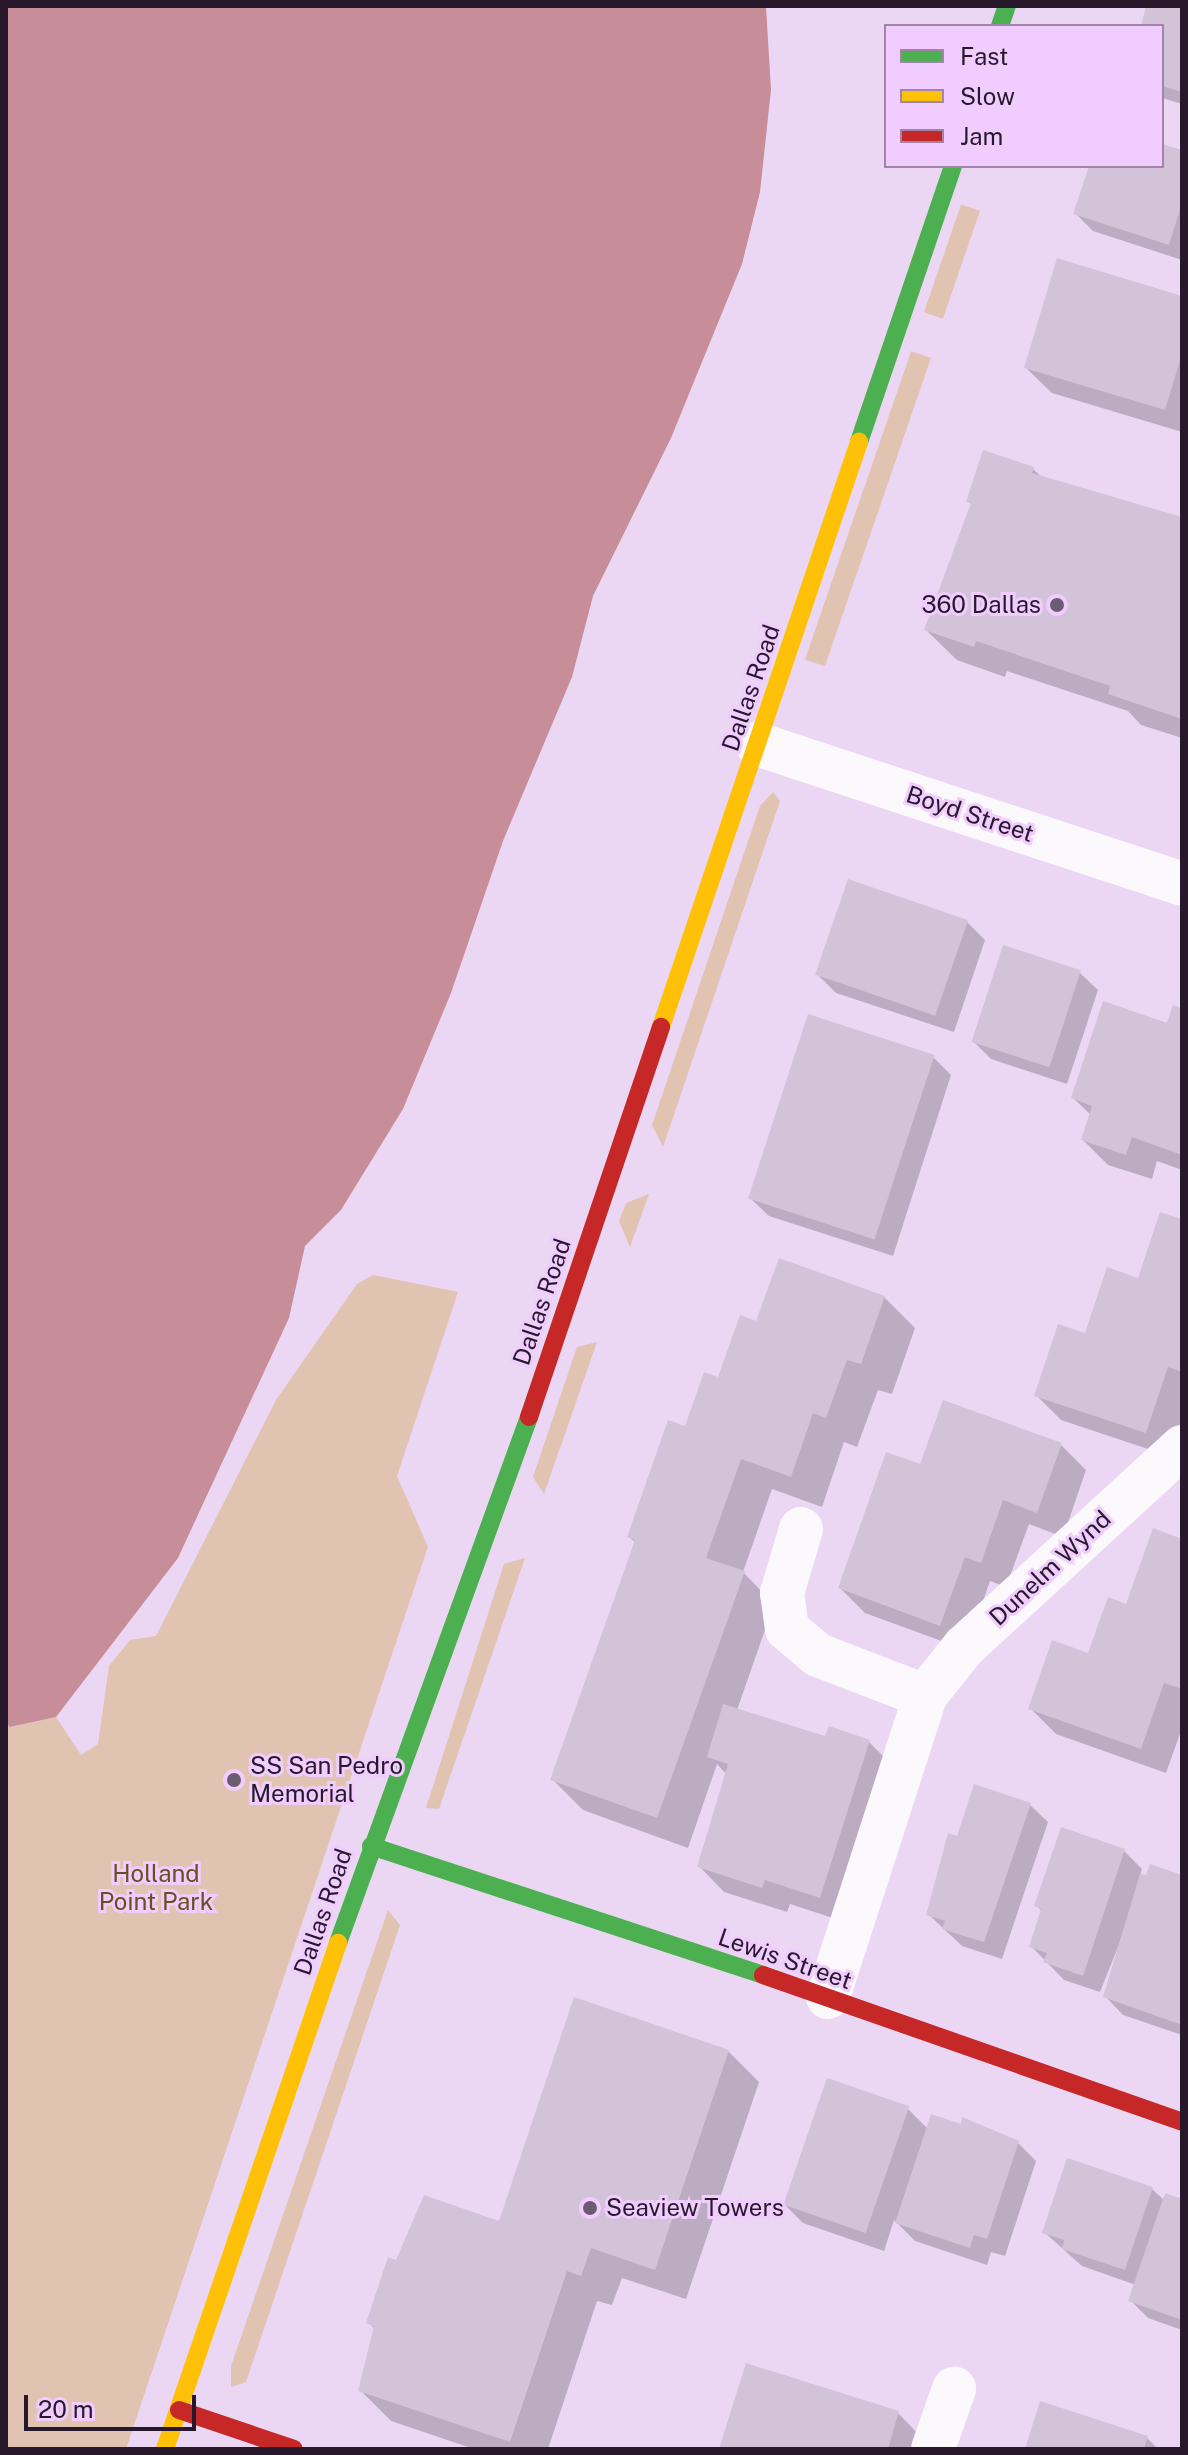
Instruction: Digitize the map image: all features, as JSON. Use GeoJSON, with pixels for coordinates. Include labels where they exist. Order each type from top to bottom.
{"type":"FeatureCollection","features":[{"type":"Feature","properties":{"kind":"main road","name":"Dallas Road"},"geometry":{"type":"LineString","coordinates":[[165,2449],[371,1846],[481,1557],[952,168]]}},
{"type":"Feature","properties":{"kind":"main road","name":"Lewis Street"},"geometry":{"type":"LineString","coordinates":[[371,1846],[828,1997],[1182,2122]]}},
{"type":"Feature","properties":{"kind":"main road"},"geometry":{"type":"LineString","coordinates":[[179,2410],[294,2449]]}},
{"type":"Feature","properties":{"kind":"street","name":"Boyd Street"},"geometry":{"type":"LineString","coordinates":[[757,744],[1182,884]]}},
{"type":"Feature","properties":{"kind":"street","name":"Dunelm Wynd"},"geometry":{"type":"LineString","coordinates":[[828,1997],[925,1696],[964,1647],[1182,1447]]}},
{"type":"Feature","properties":{"kind":"street"},"geometry":{"type":"LineString","coordinates":[[801,1529],[782,1593],[787,1629],[818,1655],[925,1696]]}},
{"type":"Feature","properties":{"kind":"street"},"geometry":{"type":"LineString","coordinates":[[933,2449],[954,2389]]}},
{"type":"Feature","properties":{"kind":"green space"},"geometry":{"type":"Polygon","coordinates":[[[961,204],[980,211],[943,319],[924,312],[961,204]]]}},
{"type":"Feature","properties":{"kind":"green space"},"geometry":{"type":"Polygon","coordinates":[[[911,351],[931,358],[825,666],[805,659],[911,351]]]}},
{"type":"Feature","properties":{"kind":"green space"},"geometry":{"type":"Polygon","coordinates":[[[773,792],[780,801],[663,1147],[652,1125],[760,806],[773,792]]]}},
{"type":"Feature","properties":{"kind":"green space"},"geometry":{"type":"Polygon","coordinates":[[[649,1194],[630,1247],[619,1221],[626,1203],[649,1194]]]}},
{"type":"Feature","properties":{"kind":"green space","name":"Holland Point Park"},"geometry":{"type":"Polygon","coordinates":[[[373,1275],[458,1292],[397,1476],[428,1547],[126,2449],[6,2449],[6,1723],[11,1727],[56,1717],[81,1755],[98,1744],[109,1666],[130,1640],[156,1636],[276,1400],[357,1284],[373,1275]]]}},
{"type":"Feature","properties":{"kind":"green space"},"geometry":{"type":"Polygon","coordinates":[[[597,1342],[544,1494],[533,1477],[577,1347],[597,1342]]]}},
{"type":"Feature","properties":{"kind":"green space"},"geometry":{"type":"Polygon","coordinates":[[[525,1558],[439,1809],[426,1808],[504,1564],[525,1558]]]}},
{"type":"Feature","properties":{"kind":"green space"},"geometry":{"type":"Polygon","coordinates":[[[388,1910],[400,1925],[246,2382],[231,2387],[231,2366],[388,1910]]]}},
{"type":"Feature","properties":{"kind":"shaded area"},"geometry":{"type":"Polygon","coordinates":[[[6,6],[766,6],[771,90],[760,192],[742,264],[671,438],[593,596],[572,677],[503,841],[451,993],[403,1109],[341,1210],[305,1246],[289,1318],[178,1558],[56,1717],[10,1727],[6,1723],[6,6]]]}},
{"type":"Feature","properties":{"kind":"building"},"geometry":{"type":"Polygon","coordinates":[[[1146,6],[1182,6],[1182,92],[1164,87],[1164,24],[1142,24],[1146,6]]]}},
{"type":"Feature","properties":{"kind":"building"},"geometry":{"type":"Polygon","coordinates":[[[1164,145],[1182,150],[1182,203],[1169,245],[1073,214],[1088,168],[1164,168],[1164,145]]]}},
{"type":"Feature","properties":{"kind":"building"},"geometry":{"type":"Polygon","coordinates":[[[1057,258],[1182,296],[1182,354],[1165,410],[1024,368],[1057,258]]]}},
{"type":"Feature","properties":{"kind":"building","name":"360 Dallas"},"geometry":{"type":"Polygon","coordinates":[[[983,450],[1034,467],[1032,473],[1182,517],[1182,719],[1108,694],[1110,686],[976,641],[974,647],[924,630],[971,503],[966,502],[983,450]]]}},
{"type":"Feature","properties":{"kind":"building"},"geometry":{"type":"Polygon","coordinates":[[[848,879],[968,920],[935,1016],[815,974],[848,879]]]}},
{"type":"Feature","properties":{"kind":"building"},"geometry":{"type":"Polygon","coordinates":[[[1003,945],[1081,970],[1049,1067],[971,1042],[1003,945]]]}},
{"type":"Feature","properties":{"kind":"building"},"geometry":{"type":"Polygon","coordinates":[[[1103,1001],[1167,1023],[1173,1005],[1182,1008],[1182,1155],[1132,1137],[1126,1155],[1081,1140],[1092,1106],[1071,1098],[1103,1001]]]}},
{"type":"Feature","properties":{"kind":"building"},"geometry":{"type":"Polygon","coordinates":[[[808,1014],[934,1055],[875,1240],[748,1199],[808,1014]]]}},
{"type":"Feature","properties":{"kind":"building"},"geometry":{"type":"Polygon","coordinates":[[[1160,1212],[1182,1219],[1182,1372],[1168,1367],[1146,1433],[1034,1396],[1058,1324],[1085,1333],[1107,1267],[1138,1278],[1160,1212]]]}},
{"type":"Feature","properties":{"kind":"building"},"geometry":{"type":"Polygon","coordinates":[[[779,1258],[885,1296],[861,1364],[847,1360],[826,1418],[813,1413],[791,1477],[741,1459],[706,1558],[745,1571],[657,1818],[550,1780],[635,1540],[627,1537],[668,1420],[685,1426],[704,1372],[718,1377],[740,1315],[756,1321],[779,1258]]]}},
{"type":"Feature","properties":{"kind":"building"},"geometry":{"type":"Polygon","coordinates":[[[943,1400],[1062,1443],[1037,1513],[1003,1500],[981,1563],[965,1557],[940,1626],[838,1588],[886,1452],[920,1464],[943,1400]]]}},
{"type":"Feature","properties":{"kind":"building"},"geometry":{"type":"Polygon","coordinates":[[[1153,1528],[1182,1539],[1182,1689],[1164,1683],[1141,1749],[1028,1709],[1052,1640],[1088,1653],[1108,1597],[1126,1604],[1153,1528]]]}},
{"type":"Feature","properties":{"kind":"building"},"geometry":{"type":"Polygon","coordinates":[[[723,1704],[825,1736],[829,1726],[870,1740],[820,1898],[765,1880],[762,1888],[697,1867],[728,1764],[707,1757],[723,1704]]]}},
{"type":"Feature","properties":{"kind":"building"},"geometry":{"type":"Polygon","coordinates":[[[974,1784],[1031,1803],[984,1942],[942,1929],[945,1921],[926,1915],[948,1833],[957,1836],[974,1784]]]}},
{"type":"Feature","properties":{"kind":"building"},"geometry":{"type":"Polygon","coordinates":[[[1061,1827],[1125,1849],[1083,1976],[1043,1962],[1047,1953],[1029,1947],[1041,1909],[1034,1906],[1061,1827]]]}},
{"type":"Feature","properties":{"kind":"building"},"geometry":{"type":"Polygon","coordinates":[[[1150,1864],[1182,1875],[1182,2025],[1103,1997],[1140,1874],[1146,1875],[1150,1864]]]}},
{"type":"Feature","properties":{"kind":"building","name":"Seaview Towers"},"geometry":{"type":"Polygon","coordinates":[[[574,1997],[729,2050],[655,2270],[591,2248],[581,2276],[567,2271],[510,2442],[358,2391],[374,2326],[366,2323],[388,2257],[396,2260],[424,2195],[499,2221],[574,1997]]]}},
{"type":"Feature","properties":{"kind":"building"},"geometry":{"type":"Polygon","coordinates":[[[827,2078],[909,2106],[866,2233],[783,2205],[827,2078]]]}},
{"type":"Feature","properties":{"kind":"building"},"geometry":{"type":"Polygon","coordinates":[[[931,2114],[961,2124],[962,2117],[1019,2141],[987,2239],[974,2235],[970,2248],[895,2223],[931,2114]]]}},
{"type":"Feature","properties":{"kind":"building"},"geometry":{"type":"Polygon","coordinates":[[[1067,2158],[1153,2187],[1125,2270],[1062,2249],[1064,2240],[1042,2233],[1067,2158]]]}},
{"type":"Feature","properties":{"kind":"building"},"geometry":{"type":"Polygon","coordinates":[[[1165,2193],[1182,2199],[1182,2320],[1128,2301],[1165,2193]]]}},
{"type":"Feature","properties":{"kind":"building"},"geometry":{"type":"Polygon","coordinates":[[[746,2363],[899,2411],[888,2449],[719,2449],[746,2363]]]}},
{"type":"Feature","properties":{"kind":"building"},"geometry":{"type":"Polygon","coordinates":[[[1040,2401],[1148,2436],[1144,2449],[1025,2449],[1040,2401]]]}},
{"type":"Feature","properties":{"kind":"traffic: fast"},"geometry":{"type":"LineString","coordinates":[[1001,24],[1007,6]]}},
{"type":"Feature","properties":{"kind":"traffic: fast"},"geometry":{"type":"LineString","coordinates":[[859,442],[952,168]]}},
{"type":"Feature","properties":{"kind":"traffic: fast"},"geometry":{"type":"LineString","coordinates":[[338,1943],[529,1417]]}},
{"type":"Feature","properties":{"kind":"traffic: fast"},"geometry":{"type":"LineString","coordinates":[[371,1846],[763,1975]]}},
{"type":"Feature","properties":{"kind":"traffic: slow"},"geometry":{"type":"LineString","coordinates":[[661,1027],[859,442]]}},
{"type":"Feature","properties":{"kind":"traffic: slow"},"geometry":{"type":"LineString","coordinates":[[165,2449],[338,1943]]}},
{"type":"Feature","properties":{"kind":"traffic: jam"},"geometry":{"type":"LineString","coordinates":[[529,1417],[661,1027]]}},
{"type":"Feature","properties":{"kind":"traffic: jam"},"geometry":{"type":"LineString","coordinates":[[763,1975],[1182,2122]]}},
{"type":"Feature","properties":{"kind":"traffic: jam"},"geometry":{"type":"LineString","coordinates":[[179,2410],[294,2449]]}},
{"type":"Feature","properties":{"kind":"place","name":"360 Dallas"},"geometry":{"type":"Point","coordinates":[1057,605]}},
{"type":"Feature","properties":{"kind":"place","name":"SS San Pedro Memorial"},"geometry":{"type":"Point","coordinates":[234,1780]}},
{"type":"Feature","properties":{"kind":"place","name":"Seaview Towers"},"geometry":{"type":"Point","coordinates":[590,2208]}}]}
